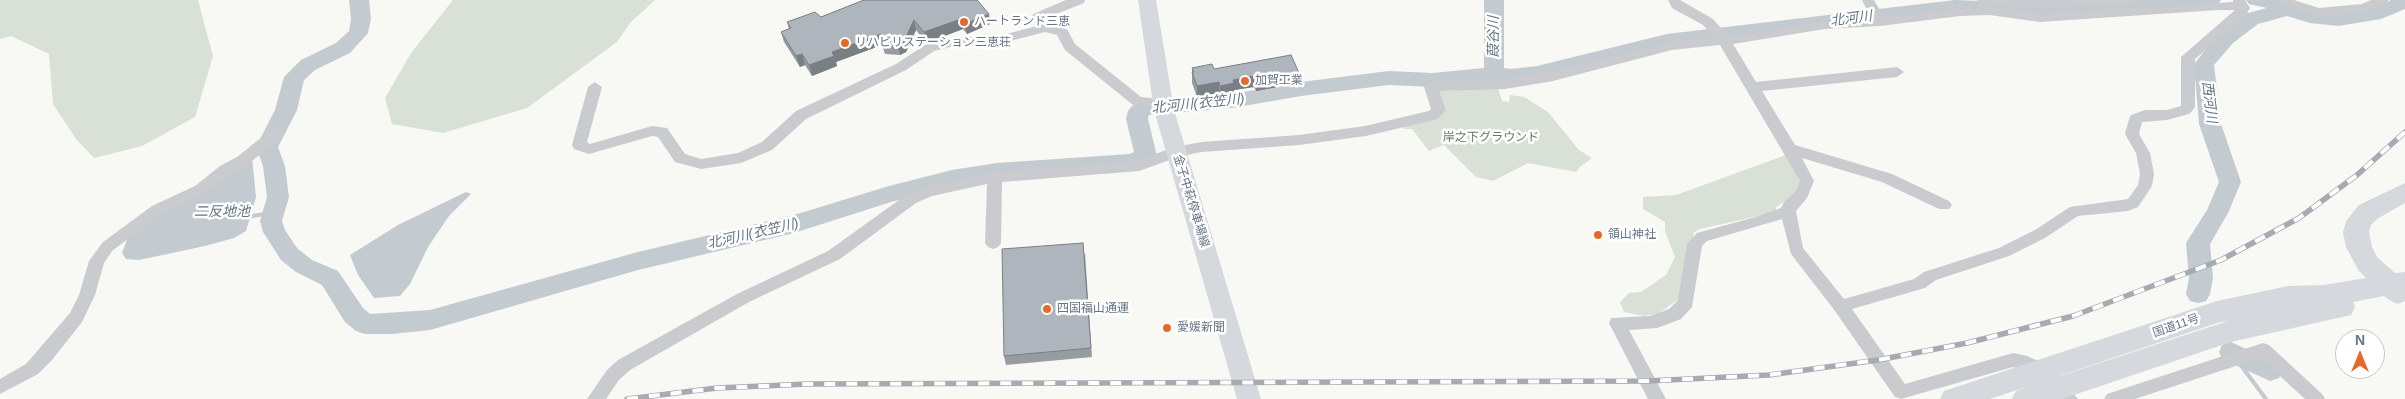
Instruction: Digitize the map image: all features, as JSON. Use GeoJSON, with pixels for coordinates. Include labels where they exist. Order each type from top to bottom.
{"type":"FeatureCollection","features":[{"type":"Feature","properties":{"kind":"highway"},"geometry":{"type":"LineString","coordinates":[[2399,288],[2368,264],[2359,247],[2356,232],[2359,221],[2368,212],[2405,192]]}},
{"type":"Feature","properties":{"kind":"highway","name":"国道11号"},"geometry":{"type":"LineString","coordinates":[[2026,399],[2057,386],[2231,331],[2399,288]]}},
{"type":"Feature","properties":{"kind":"highway","name":"国道11号"},"geometry":{"type":"LineString","coordinates":[[1954,399],[2057,386]]}},
{"type":"Feature","properties":{"kind":"main road","name":"金子中萩停車場線"},"geometry":{"type":"LineString","coordinates":[[1147,0],[1163,106],[1250,399]]}},
{"type":"Feature","properties":{"kind":"street"},"geometry":{"type":"LineString","coordinates":[[1045,28],[1038,17],[1055,8],[1079,0]]}},
{"type":"Feature","properties":{"kind":"street"},"geometry":{"type":"LineString","coordinates":[[1674,0],[1677,5],[1708,22],[1721,36],[1790,149],[1807,181],[1802,194],[1789,206],[1788,211],[1796,250],[1840,306],[1901,392],[2013,360],[2021,361],[2057,386]]}},
{"type":"Feature","properties":{"kind":"street"},"geometry":{"type":"LineString","coordinates":[[1868,0],[1878,18]]}},
{"type":"Feature","properties":{"kind":"street"},"geometry":{"type":"LineString","coordinates":[[596,399],[624,365],[743,298],[834,256],[911,198],[952,185],[995,177],[1139,166],[1176,152],[1230,144],[1299,140],[1366,131],[1384,125],[1433,116],[1438,110],[1431,87],[1515,82],[1553,76],[1672,46],[1721,36],[1745,39],[1824,25],[1986,7],[2037,3],[2131,0]]}},
{"type":"Feature","properties":{"kind":"street"},"geometry":{"type":"LineString","coordinates":[[2280,0],[2319,12],[2364,8],[2382,0]]}},
{"type":"Feature","properties":{"kind":"street"},"geometry":{"type":"LineString","coordinates":[[1840,306],[1920,284],[1930,276],[2004,252],[2040,234],[2075,211],[2128,206],[2134,203],[2145,186],[2147,174],[2143,153],[2132,134],[2136,119],[2145,115],[2167,115],[2184,111],[2188,107],[2188,57],[2241,12],[2241,3],[2040,18],[1986,7]]}},
{"type":"Feature","properties":{"kind":"street"},"geometry":{"type":"LineString","coordinates":[[595,87],[579,144],[589,149],[652,131],[662,132],[680,158],[686,162],[701,164],[721,162],[741,158],[767,146],[801,115],[900,67],[930,48],[959,40],[1001,40],[1045,28],[1062,32],[1070,47],[1138,102],[1163,106]]}},
{"type":"Feature","properties":{"kind":"street"},"geometry":{"type":"LineString","coordinates":[[1752,87],[1897,72]]}},
{"type":"Feature","properties":{"kind":"street"},"geometry":{"type":"LineString","coordinates":[[0,387],[32,369],[46,355],[76,317],[87,295],[97,261],[108,246],[157,210],[200,190],[225,170],[242,161],[272,138]]}},
{"type":"Feature","properties":{"kind":"street"},"geometry":{"type":"LineString","coordinates":[[1790,149],[1887,178],[1944,206]]}},
{"type":"Feature","properties":{"kind":"street"},"geometry":{"type":"LineString","coordinates":[[993,243],[995,177]]}},
{"type":"Feature","properties":{"kind":"street"},"geometry":{"type":"LineString","coordinates":[[1657,399],[1617,323],[1650,323],[1675,314],[1686,302],[1696,244],[1702,237],[1762,221],[1788,211]]}},
{"type":"Feature","properties":{"kind":"street"},"geometry":{"type":"LineString","coordinates":[[2113,399],[2263,350],[2316,399]]}},
{"type":"Feature","properties":{"kind":"green space"},"geometry":{"type":"Polygon","coordinates":[[[0,0],[198,0],[213,56],[195,117],[142,146],[94,158],[76,139],[53,104],[49,54],[11,36],[0,39],[0,0]]]}},
{"type":"Feature","properties":{"kind":"green space"},"geometry":{"type":"Polygon","coordinates":[[[453,0],[655,0],[630,23],[617,42],[527,108],[443,133],[392,124],[385,98],[411,53],[453,0]]]}},
{"type":"Feature","properties":{"kind":"green space","name":"岸之下グラウンド"},"geometry":{"type":"Polygon","coordinates":[[[1498,88],[1502,101],[1509,102],[1510,95],[1524,97],[1548,112],[1579,150],[1592,158],[1576,172],[1528,163],[1493,181],[1476,177],[1444,145],[1429,151],[1412,129],[1404,129],[1403,126],[1438,118],[1439,91],[1498,88]]]}},
{"type":"Feature","properties":{"kind":"green space"},"geometry":{"type":"Polygon","coordinates":[[[1786,155],[1798,174],[1800,182],[1798,189],[1792,197],[1776,207],[1776,212],[1700,229],[1693,233],[1694,236],[1680,298],[1659,313],[1644,316],[1624,312],[1620,302],[1629,293],[1641,292],[1666,275],[1675,257],[1665,231],[1665,222],[1643,209],[1643,197],[1676,195],[1786,155]]]}},
{"type":"Feature","properties":{"kind":"water","name":"二反地池"},"geometry":{"type":"Polygon","coordinates":[[[252,158],[256,197],[246,231],[234,238],[205,246],[139,260],[126,259],[122,253],[129,234],[252,158]]]}},
{"type":"Feature","properties":{"kind":"water"},"geometry":{"type":"Polygon","coordinates":[[[466,192],[471,194],[449,216],[428,247],[410,284],[400,296],[374,298],[358,275],[350,255],[398,225],[466,192]]]}},
{"type":"Feature","properties":{"kind":"building"},"geometry":{"type":"Polygon","coordinates":[[[864,0],[977,0],[989,14],[965,24],[961,19],[924,32],[914,20],[904,41],[898,45],[882,44],[881,34],[832,52],[834,56],[809,65],[802,54],[796,56],[781,32],[791,28],[787,22],[815,12],[821,17],[864,0]]]}},
{"type":"Feature","properties":{"kind":"building"},"geometry":{"type":"Polygon","coordinates":[[[1291,55],[1299,73],[1256,81],[1254,76],[1233,80],[1234,83],[1220,86],[1219,82],[1197,86],[1192,72],[1194,72],[1192,68],[1212,64],[1214,69],[1291,55]]]}},
{"type":"Feature","properties":{"kind":"building","name":"四国福山通運"},"geometry":{"type":"Polygon","coordinates":[[[1083,243],[1091,348],[1004,356],[1002,249],[1083,243]]]}},
{"type":"Feature","properties":{"kind":"waterway","name":"北河川(衣笠川)"},"geometry":{"type":"LineString","coordinates":[[359,0],[361,19],[358,33],[343,48],[308,65],[294,77],[286,110],[267,147],[274,166],[278,197],[271,221],[274,232],[289,254],[304,266],[330,278],[354,315],[365,324],[392,324],[430,320],[638,261],[794,224],[889,194],[952,178],[997,171],[1134,162],[1146,156],[1137,119],[1139,111],[1148,108],[1232,101],[1301,89],[1389,78],[1432,80],[1494,74]]}},
{"type":"Feature","properties":{"kind":"waterway","name":"葭谷川"},"geometry":{"type":"LineString","coordinates":[[1494,0],[1494,74]]}},
{"type":"Feature","properties":{"kind":"waterway","name":"北河川"},"geometry":{"type":"LineString","coordinates":[[1494,74],[1511,76],[1537,73],[1667,41],[1958,6],[2062,10],[2211,0]]}},
{"type":"Feature","properties":{"kind":"waterway","name":"北河川"},"geometry":{"type":"LineString","coordinates":[[2256,0],[2288,9]]}},
{"type":"Feature","properties":{"kind":"waterway","name":"西河川"},"geometry":{"type":"LineString","coordinates":[[2288,9],[2310,17],[2338,20],[2381,13],[2405,1]]}},
{"type":"Feature","properties":{"kind":"waterway","name":"西河川"},"geometry":{"type":"LineString","coordinates":[[2198,294],[2201,278],[2198,243],[2217,213],[2230,182],[2210,124],[2206,100],[2204,64],[2226,38],[2251,19],[2288,9]]}},
{"type":"Feature","properties":{"kind":"waterway"},"geometry":{"type":"LineString","coordinates":[[252,216],[272,213]]}},
{"type":"Feature","properties":{"kind":"waterway"},"geometry":{"type":"LineString","coordinates":[[2231,352],[2266,399]]}},
{"type":"Feature","properties":{"kind":"waterway","name":"西河川"},"geometry":{"type":"LineString","coordinates":[[2231,352],[2270,371]]}},
{"type":"Feature","properties":{"kind":"railway"},"geometry":{"type":"LineString","coordinates":[[627,399],[717,388],[808,384],[1648,381],[1769,375],[1878,360],[1967,343],[2073,316],[2221,260],[2299,218],[2357,175],[2405,132]]}},
{"type":"Feature","properties":{"kind":"place","name":"ハートランド三恵"},"geometry":{"type":"Point","coordinates":[964,22]}},
{"type":"Feature","properties":{"kind":"place","name":"リハビリステーション三恵荘"},"geometry":{"type":"Point","coordinates":[845,43]}},
{"type":"Feature","properties":{"kind":"place","name":"加賀工業"},"geometry":{"type":"Point","coordinates":[1245,81]}},
{"type":"Feature","properties":{"kind":"place","name":"領山神社"},"geometry":{"type":"Point","coordinates":[1598,235]}},
{"type":"Feature","properties":{"kind":"place","name":"四国福山通運"},"geometry":{"type":"Point","coordinates":[1047,309]}},
{"type":"Feature","properties":{"kind":"place","name":"愛媛新聞"},"geometry":{"type":"Point","coordinates":[1167,328]}}]}
